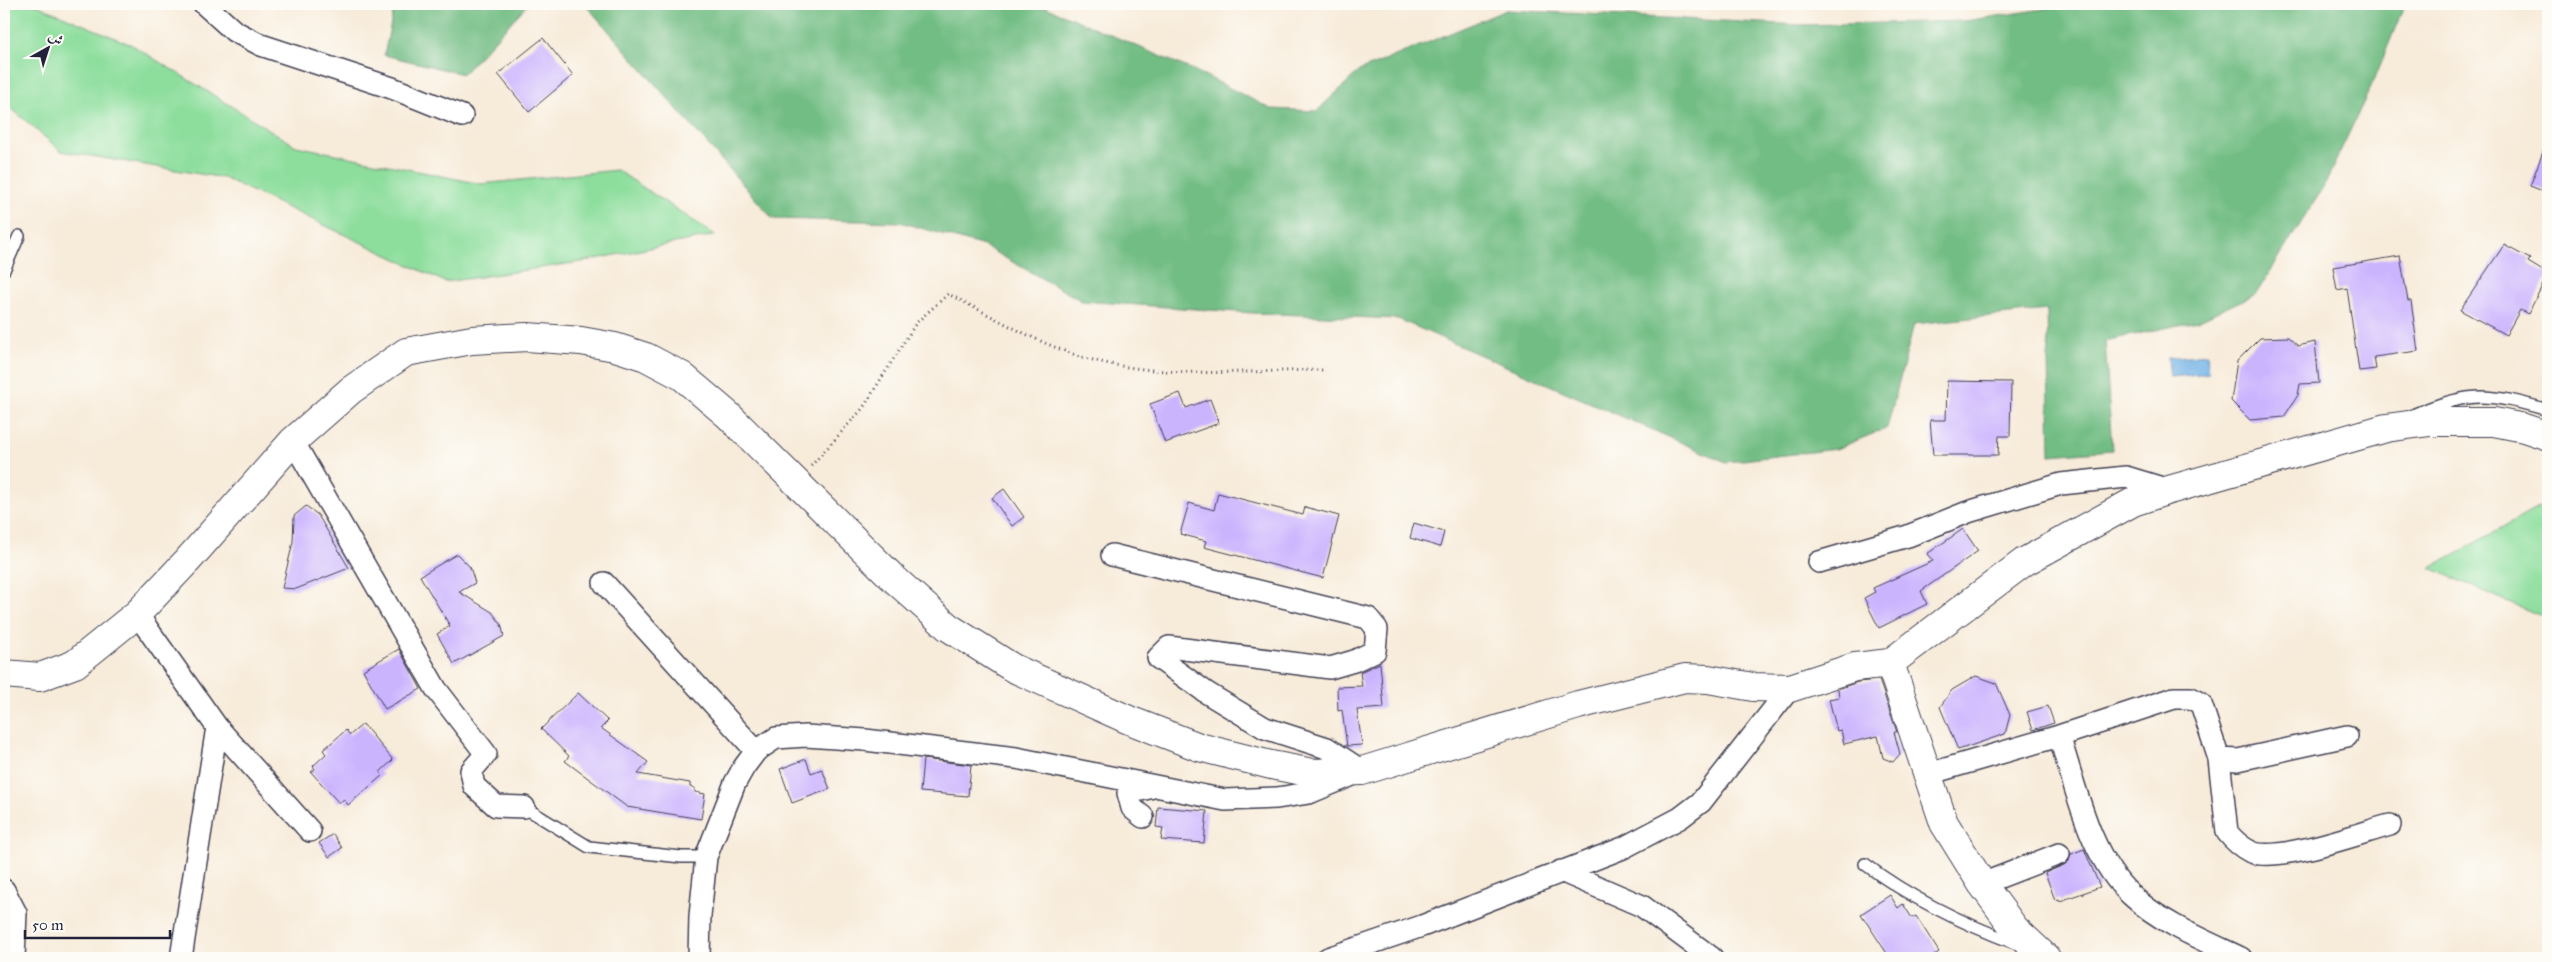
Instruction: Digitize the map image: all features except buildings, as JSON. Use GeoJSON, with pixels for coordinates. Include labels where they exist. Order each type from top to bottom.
{"type":"FeatureCollection","features":[{"type":"Feature","properties":{"kind":"street"},"geometry":{"type":"LineString","coordinates":[[204,4],[234,31],[261,45],[392,88],[462,116]]}},
{"type":"Feature","properties":{"kind":"street"},"geometry":{"type":"LineString","coordinates":[[4,674],[40,677],[75,664],[137,614],[188,560],[293,441],[351,390],[406,352],[472,340],[527,337],[581,340],[623,349],[682,376],[728,415],[892,577],[948,628],[1013,668],[1130,720],[1199,747],[1271,766],[1313,773],[1362,771]]}},
{"type":"Feature","properties":{"kind":"street"},"geometry":{"type":"LineString","coordinates":[[699,958],[700,916],[706,857],[735,783],[756,751],[776,738],[806,736],[865,740],[1016,758],[1225,800],[1277,798],[1309,793],[1362,771],[1578,706],[1685,678],[1708,679],[1753,686],[1790,688],[1855,667],[1890,663],[2024,562],[2133,502],[2169,490],[2386,428],[2430,422],[2494,422],[2524,428],[2548,436]]}},
{"type":"Feature","properties":{"kind":"street"},"geometry":{"type":"LineString","coordinates":[[293,441],[436,689],[486,754],[471,771],[474,786],[496,806],[524,807]]}},
{"type":"Feature","properties":{"kind":"street"},"geometry":{"type":"LineString","coordinates":[[1819,562],[1908,536],[1968,512],[2061,484],[2126,477],[2169,490]]}},
{"type":"Feature","properties":{"kind":"street"},"geometry":{"type":"LineString","coordinates":[[1112,555],[1368,618],[1377,629],[1374,651],[1354,661],[1330,668],[1169,647],[1158,658],[1207,693],[1265,728],[1328,748],[1362,771]]}},
{"type":"Feature","properties":{"kind":"street"},"geometry":{"type":"LineString","coordinates":[[604,582],[756,751]]}},
{"type":"Feature","properties":{"kind":"street"},"geometry":{"type":"LineString","coordinates":[[137,614],[217,727],[310,831]]}},
{"type":"Feature","properties":{"kind":"street"},"geometry":{"type":"LineString","coordinates":[[1890,663],[1944,823],[1982,884],[2015,929],[2041,955]]}},
{"type":"Feature","properties":{"kind":"street"},"geometry":{"type":"LineString","coordinates":[[1328,958],[1413,929],[1623,848],[1680,818],[1701,802],[1790,688]]}},
{"type":"Feature","properties":{"kind":"street"},"geometry":{"type":"LineString","coordinates":[[1928,774],[2059,736],[2174,698],[2191,698],[2201,704],[2219,759],[2227,832],[2234,842],[2252,852],[2269,854],[2289,852],[2390,825]]}},
{"type":"Feature","properties":{"kind":"street"},"geometry":{"type":"LineString","coordinates":[[181,958],[217,727]]}},
{"type":"Feature","properties":{"kind":"street"},"geometry":{"type":"LineString","coordinates":[[2059,736],[2094,840],[2112,873],[2132,895],[2163,917],[2241,958]]}},
{"type":"Feature","properties":{"kind":"street"},"geometry":{"type":"LineString","coordinates":[[2219,759],[2238,760],[2347,736]]}},
{"type":"Feature","properties":{"kind":"street"},"geometry":{"type":"LineString","coordinates":[[1143,817],[1132,808],[1128,793],[1156,786]]}},
{"type":"Feature","properties":{"kind":"street"},"geometry":{"type":"LineString","coordinates":[[1982,884],[2059,854]]}},
{"type":"Feature","properties":{"kind":"street"},"geometry":{"type":"LineString","coordinates":[[1561,871],[1642,906],[1712,958]]}},
{"type":"Feature","properties":{"kind":"street"},"geometry":{"type":"LineString","coordinates":[[4,890],[16,913],[14,958]]}},
{"type":"Feature","properties":{"kind":"lane"},"geometry":{"type":"LineString","coordinates":[[4,270],[19,236]]}},
{"type":"Feature","properties":{"kind":"lane"},"geometry":{"type":"LineString","coordinates":[[2386,428],[2437,404],[2468,396],[2508,398],[2548,410]]}},
{"type":"Feature","properties":{"kind":"lane"},"geometry":{"type":"LineString","coordinates":[[524,807],[589,847],[681,857],[706,857]]}},
{"type":"Feature","properties":{"kind":"lane"},"geometry":{"type":"LineString","coordinates":[[1865,864],[1894,886],[1995,936],[2041,955]]}},
{"type":"Feature","properties":{"kind":"path"},"geometry":{"type":"LineString","coordinates":[[797,482],[864,408],[916,323],[948,294],[1042,342],[1089,359],[1129,367],[1227,371],[1323,370]]}},
{"type":"Feature","properties":{"kind":"green space"},"geometry":{"type":"Polygon","coordinates":[[[4,4],[34,4],[132,45],[296,146],[481,184],[617,170],[715,235],[581,262],[445,282],[224,178],[61,151],[4,102],[4,4]]]}},
{"type":"Feature","properties":{"kind":"green space"},"geometry":{"type":"Polygon","coordinates":[[[395,4],[528,4],[463,74],[384,55],[395,4]]]}},
{"type":"Feature","properties":{"kind":"green space"},"geometry":{"type":"Polygon","coordinates":[[[585,4],[1039,4],[1204,75],[1271,109],[1317,111],[1359,71],[1506,10],[1801,25],[1965,21],[2075,4],[2405,4],[2375,78],[2323,188],[2256,294],[2197,321],[2105,341],[2112,450],[2050,455],[2047,310],[1914,324],[1887,428],[1836,449],[1726,462],[1398,319],[1252,313],[1082,301],[984,246],[900,222],[773,219],[585,4]]]}},
{"type":"Feature","properties":{"kind":"green space"},"geometry":{"type":"Polygon","coordinates":[[[2548,502],[2548,619],[2430,568],[2548,502]]]}},
{"type":"Feature","properties":{"kind":"water"},"geometry":{"type":"Polygon","coordinates":[[[2207,354],[2209,373],[2170,377],[2168,358],[2207,354]]]}}]}
